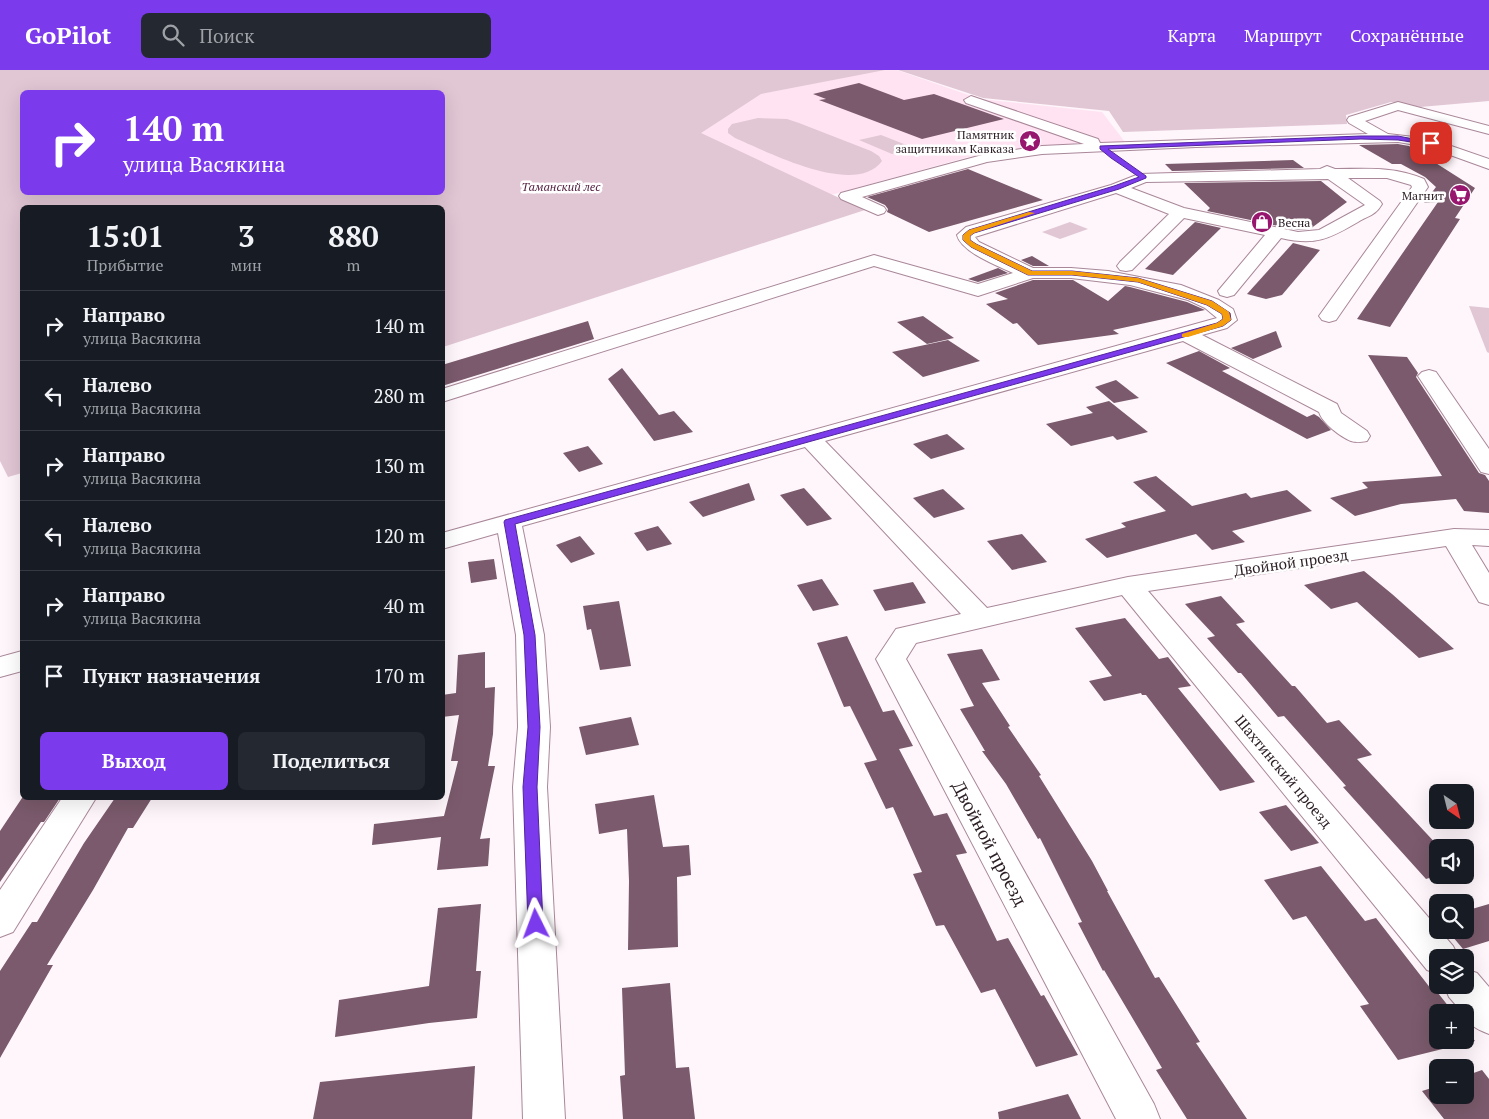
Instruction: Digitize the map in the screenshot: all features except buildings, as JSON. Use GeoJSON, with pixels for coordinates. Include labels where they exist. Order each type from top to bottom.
{"type":"FeatureCollection","features":[{"type":"Feature","properties":{"kind":"street"},"geometry":{"type":"LineString","coordinates":[[971,100],[1104,147],[1124,164],[1144,177]]}},
{"type":"Feature","properties":{"kind":"street"},"geometry":{"type":"LineString","coordinates":[[1384,138],[1354,120],[1398,106],[1489,130]]}},
{"type":"Feature","properties":{"kind":"street"},"geometry":{"type":"LineString","coordinates":[[1016,133],[1044,125]]}},
{"type":"Feature","properties":{"kind":"street"},"geometry":{"type":"LineString","coordinates":[[878,210],[847,196],[969,163],[1009,154],[1042,150],[1384,138],[1431,143],[1489,164]]}},
{"type":"Feature","properties":{"kind":"street"},"geometry":{"type":"LineString","coordinates":[[1289,140],[1374,204],[1403,212]]}},
{"type":"Feature","properties":{"kind":"street"},"geometry":{"type":"LineString","coordinates":[[949,155],[969,163]]}},
{"type":"Feature","properties":{"kind":"street"},"geometry":{"type":"LineString","coordinates":[[1031,273],[973,246],[967,240],[966,235],[972,231],[1116,188],[1144,177],[1396,173],[1418,182],[1420,187],[1330,316]]}},
{"type":"Feature","properties":{"kind":"street"},"geometry":{"type":"LineString","coordinates":[[1116,188],[1180,212],[1298,237],[1314,237],[1325,234],[1370,210],[1374,204]]}},
{"type":"Feature","properties":{"kind":"street"},"geometry":{"type":"LineString","coordinates":[[1126,266],[1180,212]]}},
{"type":"Feature","properties":{"kind":"street"},"geometry":{"type":"LineString","coordinates":[[1227,291],[1276,232]]}},
{"type":"Feature","properties":{"kind":"street"},"geometry":{"type":"LineString","coordinates":[[445,395],[874,260],[978,290],[1031,273],[1072,273],[1138,280],[1210,303],[1226,313],[1227,320],[1187,335],[445,540]]}},
{"type":"Feature","properties":{"kind":"street"},"geometry":{"type":"LineString","coordinates":[[1187,335],[1328,409],[1331,416],[1359,436]]}},
{"type":"Feature","properties":{"kind":"street"},"geometry":{"type":"LineString","coordinates":[[1429,376],[1489,468]]}},
{"type":"Feature","properties":{"kind":"street"},"geometry":{"type":"LineString","coordinates":[[810,439],[981,618]]}},
{"type":"Feature","properties":{"kind":"street"},"geometry":{"type":"LineString","coordinates":[[509,522],[530,635],[534,727],[530,787],[544,1119]]}},
{"type":"Feature","properties":{"kind":"street"},"geometry":{"type":"LineString","coordinates":[[1454,538],[1489,596]]}},
{"type":"Feature","properties":{"kind":"street","name":"Двойной проезд"},"geometry":{"type":"LineString","coordinates":[[1139,1119],[891,659],[906,636],[1128,586],[1454,538],[1489,538]]}},
{"type":"Feature","properties":{"kind":"street","name":"Шахтинский проезд"},"geometry":{"type":"LineString","coordinates":[[1128,586],[1432,949]]}},
{"type":"Feature","properties":{"kind":"street"},"geometry":{"type":"LineString","coordinates":[[0,667],[20,662]]}},
{"type":"Feature","properties":{"kind":"street"},"geometry":{"type":"LineString","coordinates":[[0,921],[78,800]]}},
{"type":"Feature","properties":{"kind":"street"},"geometry":{"type":"LineString","coordinates":[[1471,994],[1489,1016]]}},
{"type":"Feature","properties":{"kind":"shaded area"},"geometry":{"type":"Polygon","coordinates":[[[881,70],[897,70],[980,99],[1102,112],[1125,142],[1028,149],[968,157],[831,195],[698,133],[759,94],[881,70]]]}},
{"type":"Feature","properties":{"kind":"green space","name":"Таманский лес"},"geometry":{"type":"Polygon","coordinates":[[[0,70],[885,70],[761,94],[701,133],[865,210],[445,346],[445,205],[20,205],[20,474],[8,477],[0,461],[0,70]]]}},
{"type":"Feature","properties":{"kind":"green space"},"geometry":{"type":"Polygon","coordinates":[[[898,70],[1489,70],[1489,101],[1420,107],[1391,102],[1346,115],[1347,124],[1123,132],[1109,111],[983,98],[898,70]]]}},
{"type":"Feature","properties":{"kind":"green space"},"geometry":{"type":"Polygon","coordinates":[[[758,118],[787,119],[799,123],[871,151],[879,156],[882,161],[869,171],[852,175],[832,173],[788,161],[735,138],[728,133],[728,129],[732,124],[758,118]]]}},
{"type":"Feature","properties":{"kind":"green space"},"geometry":{"type":"Polygon","coordinates":[[[881,135],[914,148],[892,154],[859,140],[881,135]]]}},
{"type":"Feature","properties":{"kind":"green space"},"geometry":{"type":"Polygon","coordinates":[[[1070,222],[1088,229],[1060,239],[1042,232],[1070,222]]]}},
{"type":"Feature","properties":{"kind":"green space"},"geometry":{"type":"Polygon","coordinates":[[[1469,306],[1489,308],[1489,353],[1487,352],[1469,306]]]}},
{"type":"Feature","properties":{"kind":"slow traffic"},"geometry":{"type":"LineString","coordinates":[[1031,213],[972,231],[966,235],[967,240],[973,246],[1031,273],[1072,273],[1138,280],[1178,291],[1210,303],[1226,313],[1227,320],[1220,324],[1185,335]]}},
{"type":"Feature","properties":{"kind":"place","name":"Памятник защитникам Кавказа"},"geometry":{"type":"Point","coordinates":[1030,141]}},
{"type":"Feature","properties":{"kind":"place","name":"Магнит"},"geometry":{"type":"Point","coordinates":[1460,195]}},
{"type":"Feature","properties":{"kind":"place","name":"Весна"},"geometry":{"type":"Point","coordinates":[1262,222]}},
{"type":"Feature","properties":{"kind":"route"},"geometry":{"type":"LineString","coordinates":[[536,924],[530,787],[534,727],[530,635],[509,522],[1187,335],[1227,320],[1226,313],[1220,308],[1178,291],[1138,280],[1072,273],[1031,273],[973,246],[967,240],[966,235],[972,231],[1116,188],[1144,177],[1113,157],[1102,147],[1361,138],[1398,138],[1431,143]]}}]}
